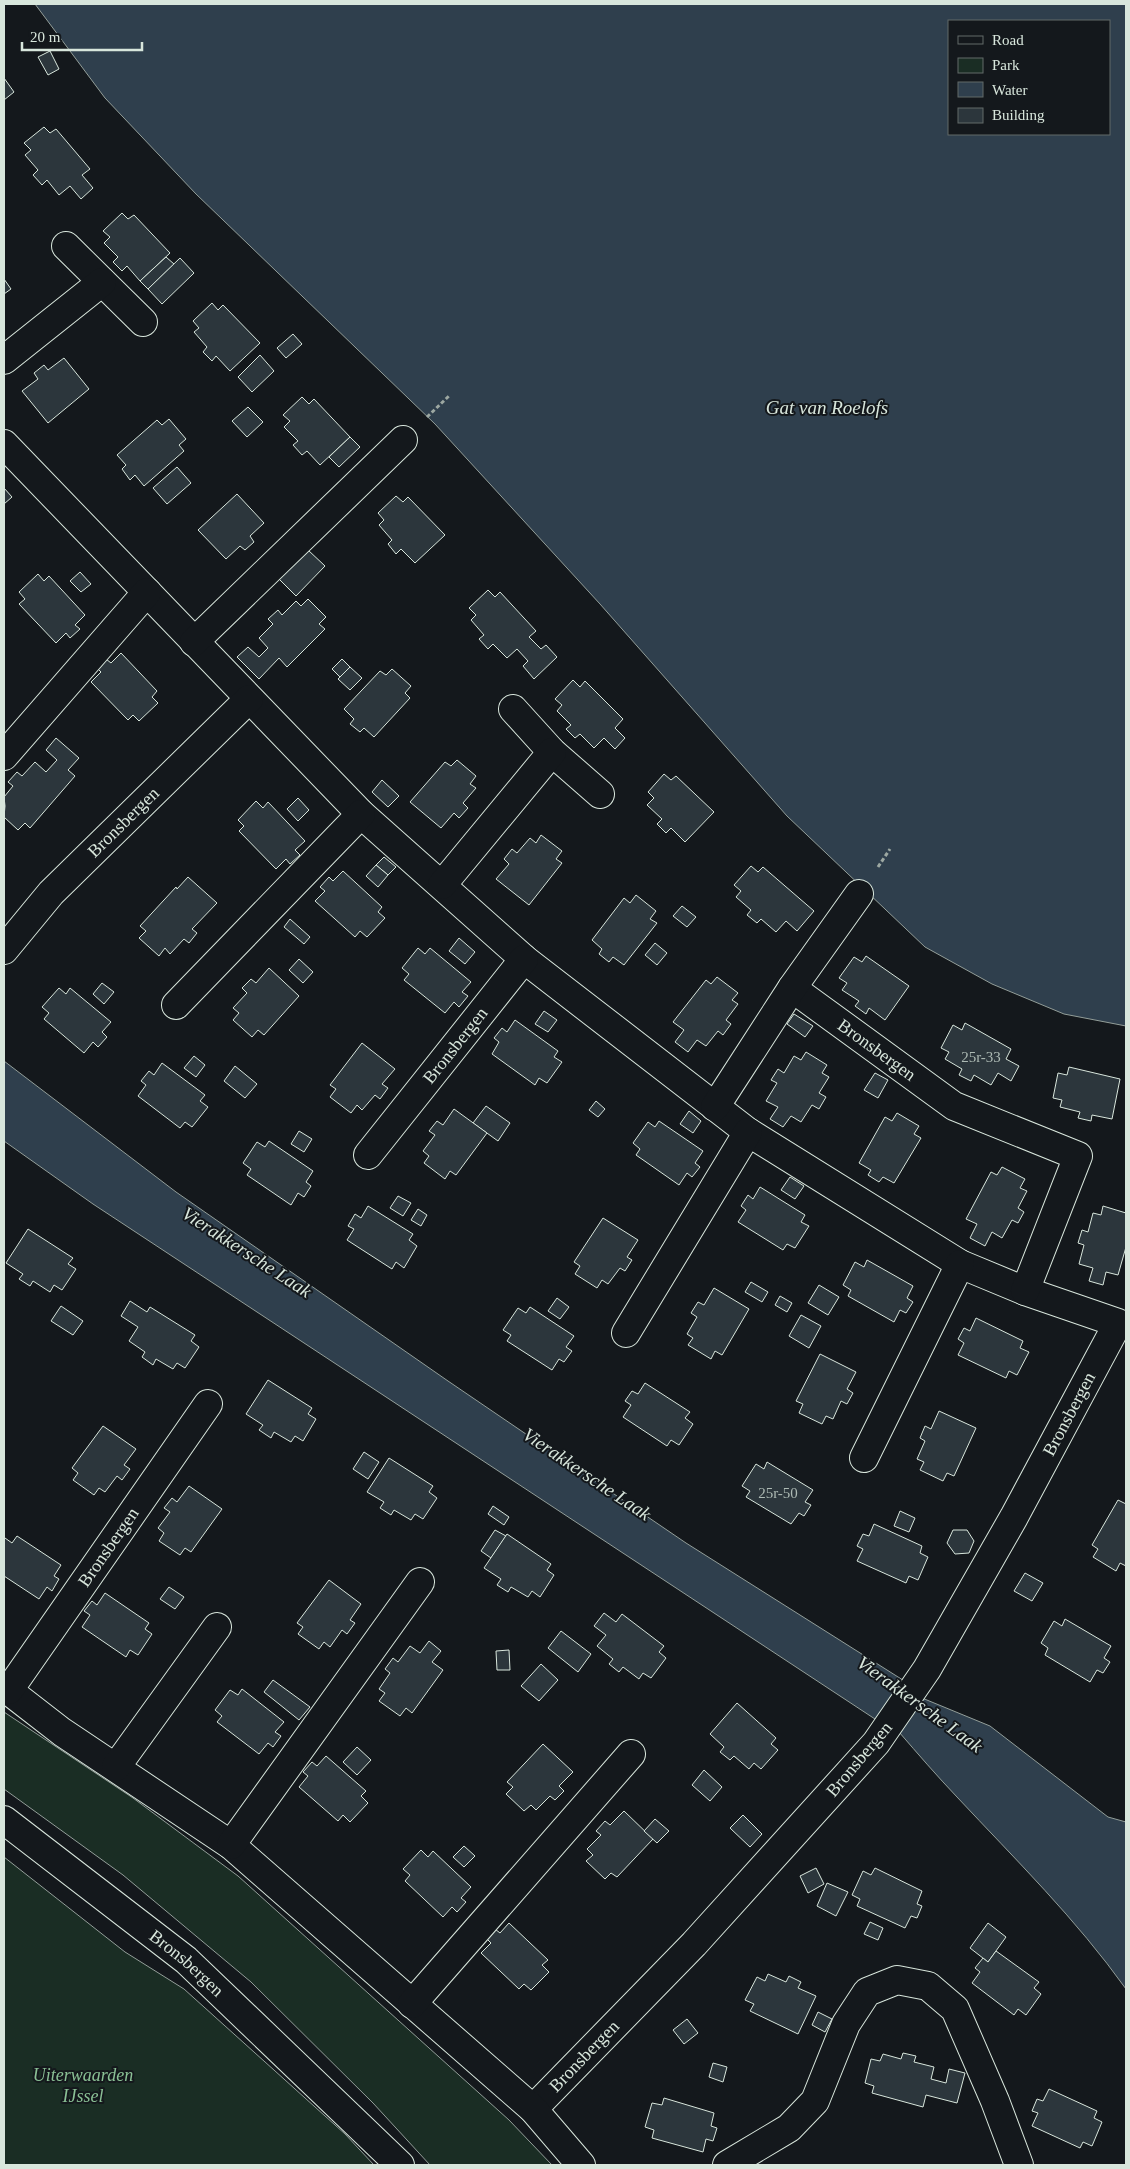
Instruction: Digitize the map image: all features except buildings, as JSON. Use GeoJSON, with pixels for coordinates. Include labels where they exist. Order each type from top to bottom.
{"type":"FeatureCollection","features":[{"type":"Feature","properties":{"kind":"street"},"geometry":{"type":"LineString","coordinates":[[66,246],[143,322]]}},
{"type":"Feature","properties":{"kind":"street"},"geometry":{"type":"LineString","coordinates":[[4,360],[102,282]]}},
{"type":"Feature","properties":{"kind":"street"},"geometry":{"type":"LineString","coordinates":[[194,642],[403,440]]}},
{"type":"Feature","properties":{"kind":"street","name":"Bronsbergen"},"geometry":{"type":"LineString","coordinates":[[4,444],[362,814],[524,959],[748,1132],[960,1264],[1024,1291],[1122,1324],[927,1669],[876,1743],[694,1944],[533,2110]]}},
{"type":"Feature","properties":{"kind":"street"},"geometry":{"type":"LineString","coordinates":[[4,756],[148,592]]}},
{"type":"Feature","properties":{"kind":"street","name":"Bronsbergen"},"geometry":{"type":"LineString","coordinates":[[4,950],[51,893],[249,699]]}},
{"type":"Feature","properties":{"kind":"street"},"geometry":{"type":"LineString","coordinates":[[513,710],[552,752],[600,794]]}},
{"type":"Feature","properties":{"kind":"street"},"geometry":{"type":"LineString","coordinates":[[442,885],[552,752]]}},
{"type":"Feature","properties":{"kind":"street"},"geometry":{"type":"LineString","coordinates":[[176,1005],[362,814]]}},
{"type":"Feature","properties":{"kind":"street"},"geometry":{"type":"LineString","coordinates":[[716,1107],[792,988],[859,894]]}},
{"type":"Feature","properties":{"kind":"street","name":"Bronsbergen"},"geometry":{"type":"LineString","coordinates":[[368,1155],[524,959]]}},
{"type":"Feature","properties":{"kind":"street","name":"Bronsbergen"},"geometry":{"type":"LineString","coordinates":[[792,988],[954,1106],[1078,1156],[1024,1291]]}},
{"type":"Feature","properties":{"kind":"street"},"geometry":{"type":"LineString","coordinates":[[626,1333],[748,1132]]}},
{"type":"Feature","properties":{"kind":"street"},"geometry":{"type":"LineString","coordinates":[[864,1458],[960,1264]]}},
{"type":"Feature","properties":{"kind":"street","name":"Bronsbergen"},"geometry":{"type":"LineString","coordinates":[[208,1404],[72,1603],[6,1689],[62,1732],[231,1845],[533,2110],[581,2165]]}},
{"type":"Feature","properties":{"kind":"street"},"geometry":{"type":"LineString","coordinates":[[231,1845],[420,1582]]}},
{"type":"Feature","properties":{"kind":"street"},"geometry":{"type":"LineString","coordinates":[[116,1767],[217,1627]]}},
{"type":"Feature","properties":{"kind":"street"},"geometry":{"type":"LineString","coordinates":[[412,2004],[631,1754]]}},
{"type":"Feature","properties":{"kind":"street","name":"Bronsbergen"},"geometry":{"type":"LineString","coordinates":[[4,1820],[186,1960],[400,2165]]}},
{"type":"Feature","properties":{"kind":"street"},"geometry":{"type":"LineString","coordinates":[[727,2165],[789,2128],[815,2101],[846,2024],[867,1992],[897,1980],[928,1986],[955,2009],[995,2101],[1019,2165]]}},
{"type":"Feature","properties":{"kind":"green space"},"geometry":{"type":"Polygon","coordinates":[[[4,1712],[133,1798],[238,1876],[509,2120],[552,2165],[430,2165],[373,2103],[251,1982],[123,1875],[4,1789],[4,1712]]]}},
{"type":"Feature","properties":{"kind":"green space","name":"Uiterwaarden IJssel"},"geometry":{"type":"Polygon","coordinates":[[[4,1857],[125,1952],[184,1989],[345,2134],[374,2165],[4,2165],[4,1857]]]}},
{"type":"Feature","properties":{"kind":"water","name":"Gat van Roelofs"},"geometry":{"type":"Polygon","coordinates":[[[35,4],[1126,4],[1126,1026],[1064,1014],[992,984],[925,947],[787,816],[600,604],[435,424],[196,194],[105,98],[35,4]]]}},
{"type":"Feature","properties":{"kind":"water","name":"Vierakkersche Laak"},"geometry":{"type":"Polygon","coordinates":[[[4,1061],[176,1192],[448,1381],[686,1543],[906,1682],[878,1721],[93,1204],[4,1141],[4,1061]]]}},
{"type":"Feature","properties":{"kind":"water","name":"Vierakkersche Laak"},"geometry":{"type":"Polygon","coordinates":[[[922,1698],[990,1726],[1108,1817],[1126,1822],[1126,1989],[1066,1914],[899,1732],[922,1698]]]}}]}
